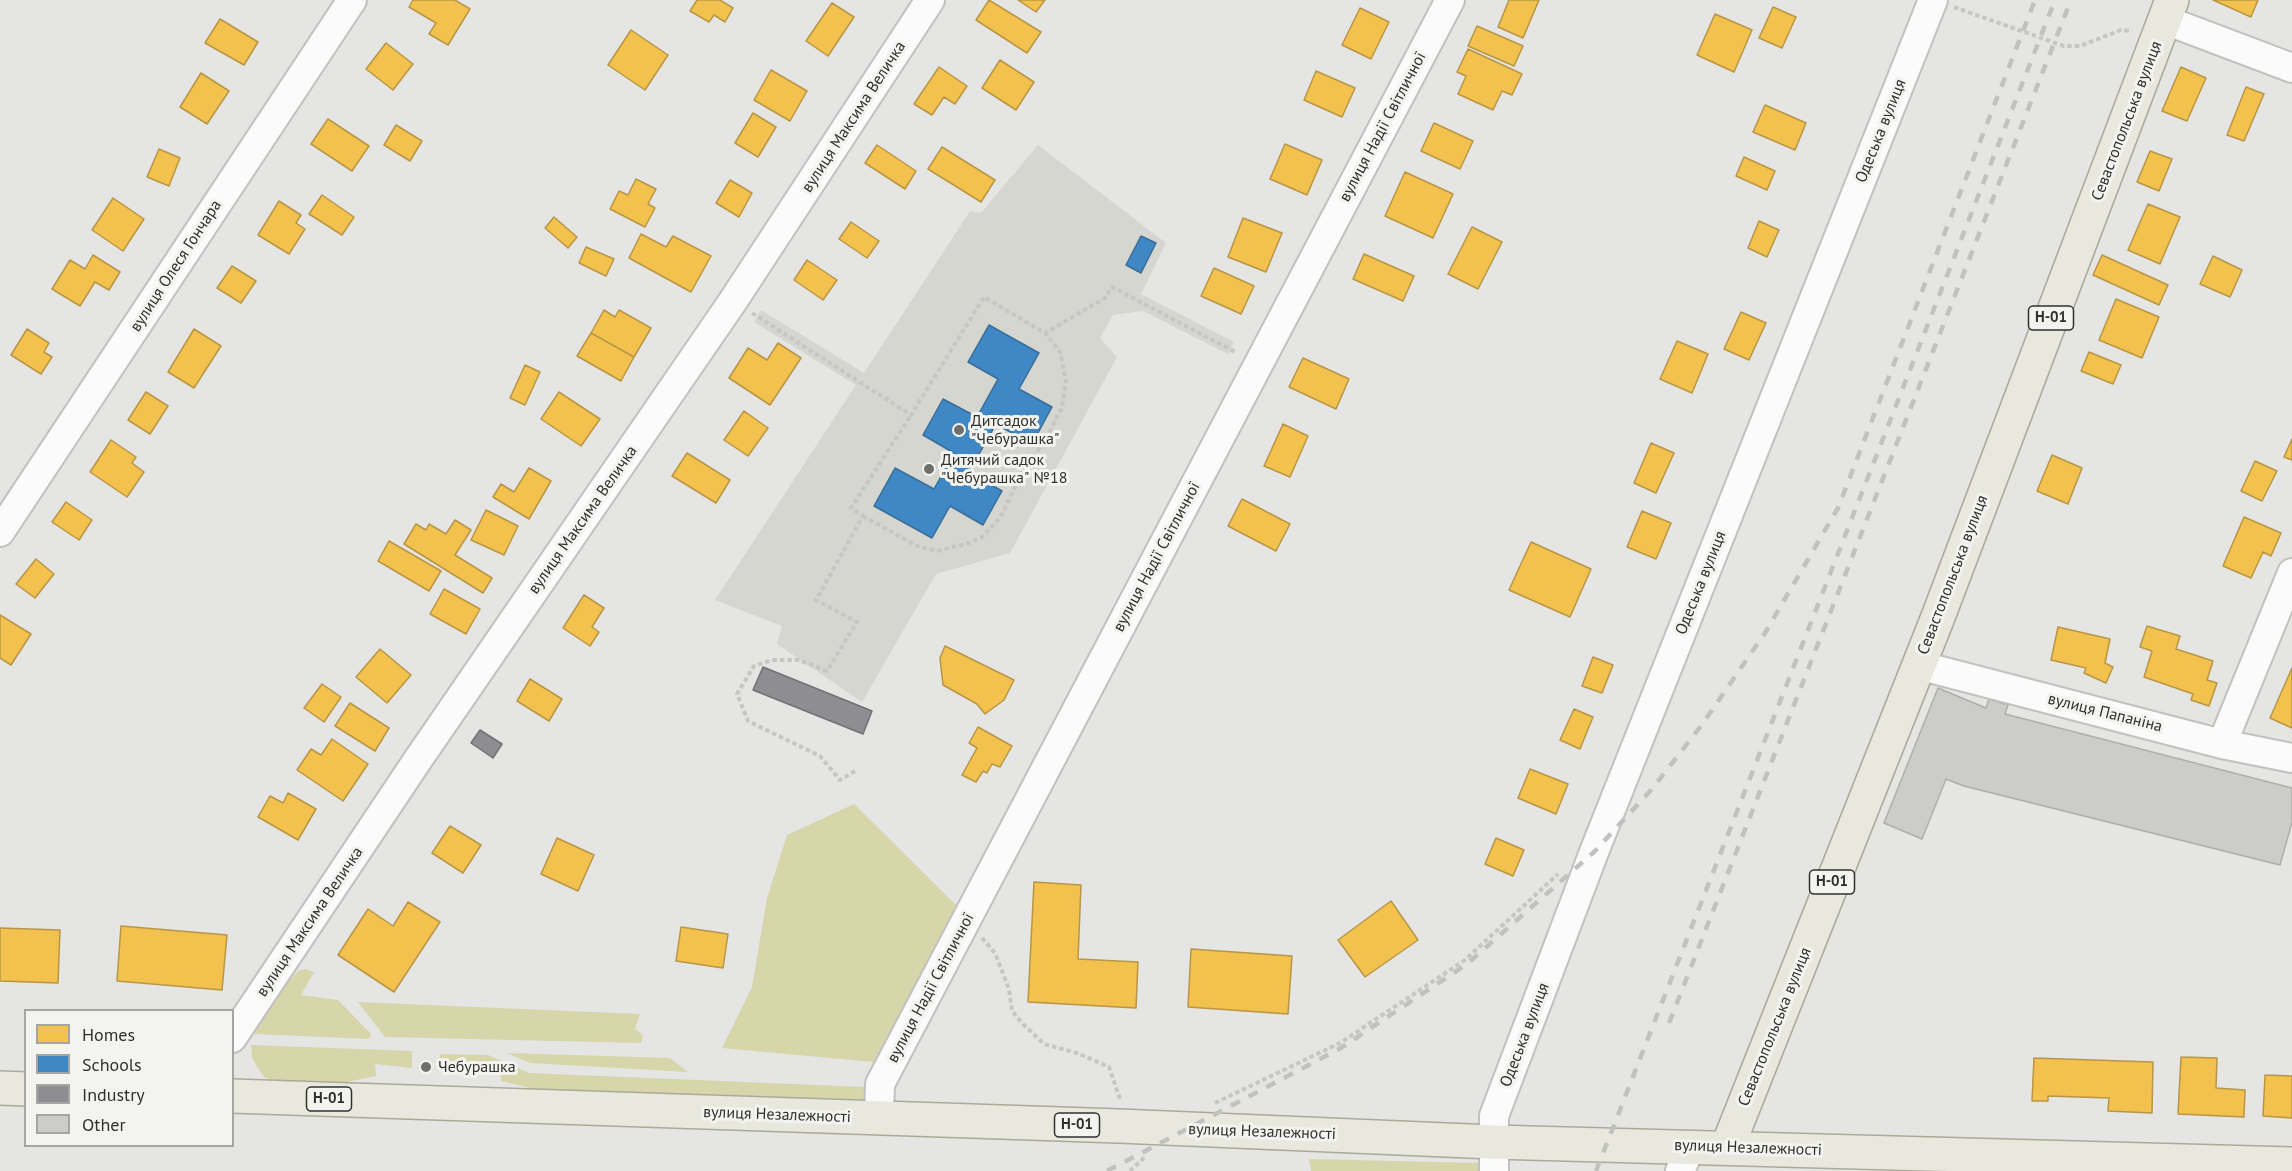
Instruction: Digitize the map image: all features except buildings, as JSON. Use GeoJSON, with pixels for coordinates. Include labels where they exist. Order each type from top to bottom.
{"type":"FeatureCollection","features":[{"type":"Feature","properties":{"kind":"main road","name":"Севастопольська вулиця"},"geometry":{"type":"LineString","coordinates":[[1727,1148],[1918,665],[2168,10]]}},
{"type":"Feature","properties":{"kind":"main road"},"geometry":{"type":"LineString","coordinates":[[0,1088],[24,1089]]}},
{"type":"Feature","properties":{"kind":"main road","name":"вулиця Незалежності"},"geometry":{"type":"LineString","coordinates":[[234,1096],[879,1118],[1494,1156],[1685,1159],[1727,1148],[1777,1160],[2275,1166]]}},
{"type":"Feature","properties":{"kind":"street","name":"вулиця Олеся Гончара"},"geometry":{"type":"LineString","coordinates":[[0,532],[352,0]]}},
{"type":"Feature","properties":{"kind":"street","name":"вулиця Максима Величка"},"geometry":{"type":"LineString","coordinates":[[234,1035],[417,761],[733,302],[930,0]]}},
{"type":"Feature","properties":{"kind":"street","name":"вулиця Надії Світличної"},"geometry":{"type":"LineString","coordinates":[[879,1118],[880,1084],[1450,0]]}},
{"type":"Feature","properties":{"kind":"street","name":"Одеська вулиця"},"geometry":{"type":"LineString","coordinates":[[1494,1156],[1494,1116],[1594,852],[1940,2]]}},
{"type":"Feature","properties":{"kind":"street"},"geometry":{"type":"LineString","coordinates":[[2168,10],[2292,68]]}},
{"type":"Feature","properties":{"kind":"street"},"geometry":{"type":"LineString","coordinates":[[2222,744],[2292,573]]}},
{"type":"Feature","properties":{"kind":"street","name":"вулиця Папаніна"},"geometry":{"type":"LineString","coordinates":[[1918,665],[2222,744],[2292,758]]}},
{"type":"Feature","properties":{"kind":"path"},"geometry":{"type":"LineString","coordinates":[[1940,2],[2064,46],[2080,46],[2121,30],[2147,32],[2168,10]]}},
{"type":"Feature","properties":{"kind":"path"},"geometry":{"type":"LineString","coordinates":[[1045,333],[1105,298],[1112,287],[1258,363]]}},
{"type":"Feature","properties":{"kind":"path"},"geometry":{"type":"LineString","coordinates":[[984,297],[1045,333],[1060,352],[1066,380],[1062,407],[1046,439],[1022,473],[1000,518],[981,538],[937,551],[917,546],[851,508],[911,415],[984,297]]}},
{"type":"Feature","properties":{"kind":"path"},"geometry":{"type":"LineString","coordinates":[[733,302],[911,415]]}},
{"type":"Feature","properties":{"kind":"path"},"geometry":{"type":"LineString","coordinates":[[855,771],[840,780],[820,756],[794,746],[748,721],[737,694],[754,666],[772,660],[799,660],[827,670],[858,622],[816,600],[863,516]]}},
{"type":"Feature","properties":{"kind":"path"},"geometry":{"type":"LineString","coordinates":[[1212,1104],[1340,1043],[1465,960],[1566,867]]}},
{"type":"Feature","properties":{"kind":"path"},"geometry":{"type":"LineString","coordinates":[[967,921],[996,953],[1009,988],[1012,1011],[1044,1044],[1077,1053],[1109,1067],[1122,1106]]}},
{"type":"Feature","properties":{"kind":"path"},"geometry":{"type":"LineString","coordinates":[[1130,1171],[1146,1156]]}},
{"type":"Feature","properties":{"kind":"shaded area","name":"Дитячий садок \"Чебурашка\" №18"},"geometry":{"type":"Polygon","coordinates":[[[1038,145],[1166,243],[1141,294],[1234,342],[1228,354],[1143,311],[1113,315],[1100,338],[1117,357],[1010,553],[936,574],[862,702],[777,644],[782,626],[715,600],[856,385],[754,322],[761,310],[864,373],[970,211],[981,213],[1038,145]]]}},
{"type":"Feature","properties":{"kind":"green space"},"geometry":{"type":"Polygon","coordinates":[[[854,804],[956,905],[884,1063],[722,1048],[752,987],[767,898],[787,835],[854,804]]]}},
{"type":"Feature","properties":{"kind":"green space"},"geometry":{"type":"Polygon","coordinates":[[[305,969],[314,972],[301,995],[338,1000],[371,1034],[369,1039],[255,1034],[254,1028],[263,1011],[298,971],[305,969]]]}},
{"type":"Feature","properties":{"kind":"green space"},"geometry":{"type":"Polygon","coordinates":[[[358,1002],[640,1014],[635,1029],[643,1035],[641,1043],[385,1037],[358,1002]]]}},
{"type":"Feature","properties":{"kind":"green space"},"geometry":{"type":"Polygon","coordinates":[[[251,1045],[412,1051],[412,1068],[375,1064],[376,1076],[342,1083],[311,1085],[273,1081],[264,1077],[258,1068],[252,1057],[251,1045]]]}},
{"type":"Feature","properties":{"kind":"green space"},"geometry":{"type":"Polygon","coordinates":[[[507,1053],[670,1058],[688,1072],[530,1063],[507,1053]]]}},
{"type":"Feature","properties":{"kind":"green space"},"geometry":{"type":"Polygon","coordinates":[[[440,1054],[488,1055],[529,1073],[865,1087],[866,1100],[535,1089],[501,1081],[500,1068],[439,1066],[440,1054]]]}},
{"type":"Feature","properties":{"kind":"green space"},"geometry":{"type":"Polygon","coordinates":[[[1309,1159],[1480,1163],[1481,1171],[1311,1171],[1309,1159]]]}},
{"type":"Feature","properties":{"kind":"railway"},"geometry":{"type":"LineString","coordinates":[[1107,1171],[1341,1048],[1467,964],[1594,852],[1652,789],[1701,726],[1765,633],[1838,508],[2035,0]]}},
{"type":"Feature","properties":{"kind":"railway"},"geometry":{"type":"LineString","coordinates":[[1596,1171],[2055,0]]}},
{"type":"Feature","properties":{"kind":"railway"},"geometry":{"type":"LineString","coordinates":[[1669,1023],[2071,0]]}},
{"type":"Feature","properties":{"kind":"place","name":"Дитсадок \"Чебурашка\""},"geometry":{"type":"Point","coordinates":[959,430]}},
{"type":"Feature","properties":{"kind":"place","name":"Дитячий садок \"Чебурашка\" №18"},"geometry":{"type":"Point","coordinates":[929,469]}},
{"type":"Feature","properties":{"kind":"place","name":"Чебурашка"},"geometry":{"type":"Point","coordinates":[426,1067]}}]}
